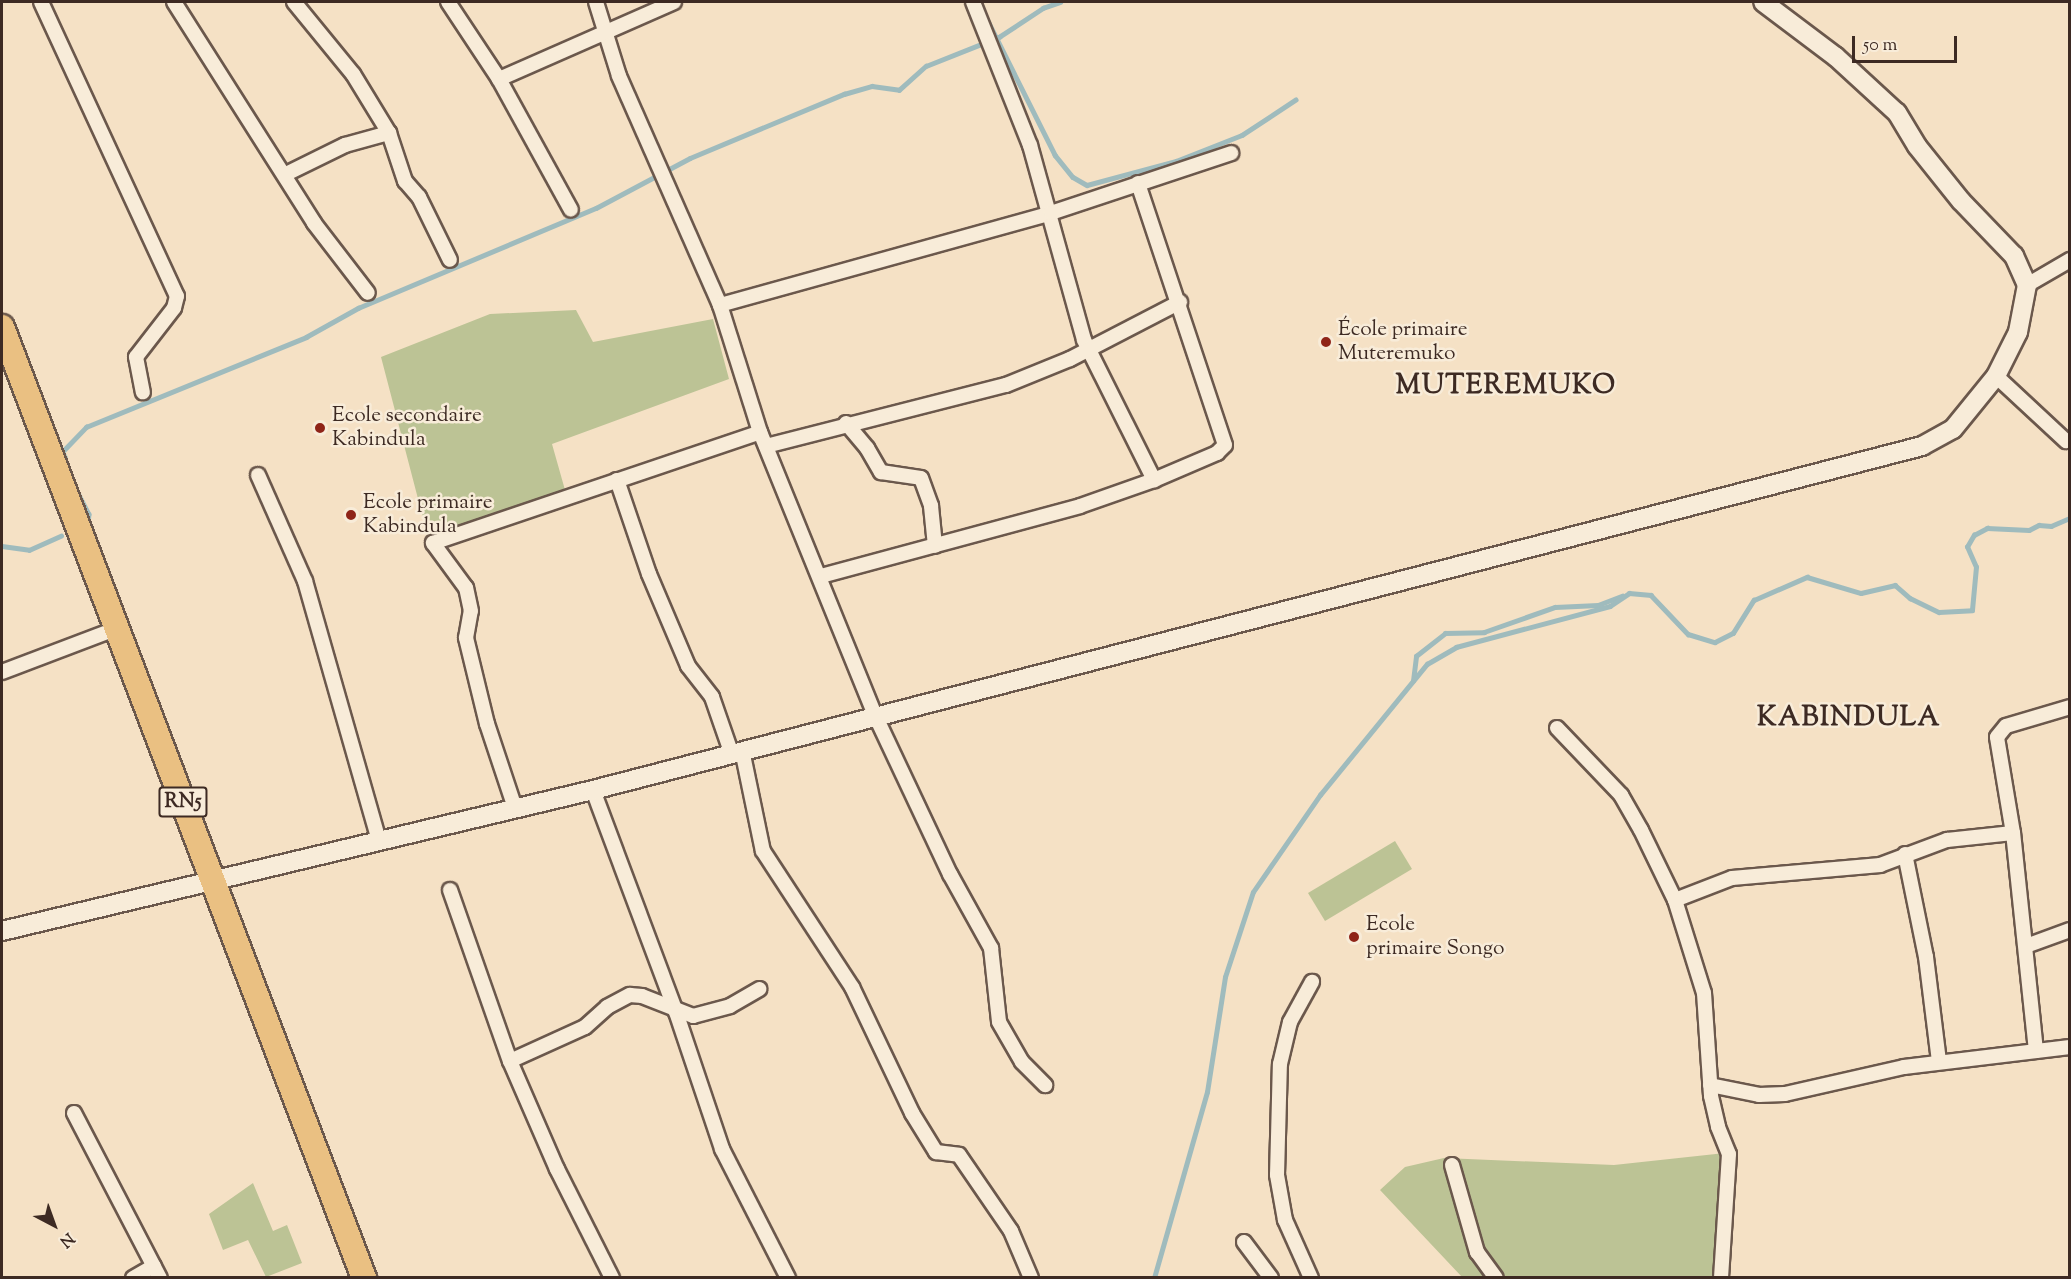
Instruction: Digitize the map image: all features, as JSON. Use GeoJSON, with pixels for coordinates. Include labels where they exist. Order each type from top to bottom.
{"type":"FeatureCollection","features":[{"type":"Feature","properties":{"kind":"highway","name":"RN5"},"geometry":{"type":"LineString","coordinates":[[2,327],[364,1278]]}},
{"type":"Feature","properties":{"kind":"street"},"geometry":{"type":"LineString","coordinates":[[41,2],[177,296],[174,308],[136,357],[143,392]]}},
{"type":"Feature","properties":{"kind":"street"},"geometry":{"type":"LineString","coordinates":[[174,2],[330,246],[368,293]]}},
{"type":"Feature","properties":{"kind":"street"},"geometry":{"type":"LineString","coordinates":[[294,2],[353,74],[389,133],[405,181],[419,197],[450,260]]}},
{"type":"Feature","properties":{"kind":"street"},"geometry":{"type":"LineString","coordinates":[[448,2],[499,79],[571,210]]}},
{"type":"Feature","properties":{"kind":"street"},"geometry":{"type":"LineString","coordinates":[[596,2],[607,31],[619,76],[720,304],[760,432],[821,576],[876,717],[950,874],[991,948],[999,1022],[1022,1062],[1045,1085]]}},
{"type":"Feature","properties":{"kind":"street"},"geometry":{"type":"LineString","coordinates":[[499,79],[674,2]]}},
{"type":"Feature","properties":{"kind":"street"},"geometry":{"type":"LineString","coordinates":[[973,2],[1030,145],[1088,349],[1154,480]]}},
{"type":"Feature","properties":{"kind":"street"},"geometry":{"type":"LineString","coordinates":[[2,931],[593,790],[736,751],[876,717],[1922,446],[1953,429],[1996,376],[2018,332],[2027,285],[2014,256],[1961,201],[1917,146],[1897,113],[1836,57],[1763,2]]}},
{"type":"Feature","properties":{"kind":"street"},"geometry":{"type":"LineString","coordinates":[[286,174],[345,145],[389,133]]}},
{"type":"Feature","properties":{"kind":"street"},"geometry":{"type":"LineString","coordinates":[[720,304],[1051,213],[1231,153]]}},
{"type":"Feature","properties":{"kind":"street"},"geometry":{"type":"LineString","coordinates":[[821,576],[1080,506],[1154,480],[1217,453],[1226,439],[1138,183]]}},
{"type":"Feature","properties":{"kind":"street"},"geometry":{"type":"LineString","coordinates":[[2027,285],[2070,260]]}},
{"type":"Feature","properties":{"kind":"street"},"geometry":{"type":"LineString","coordinates":[[766,446],[846,423],[1006,386],[1088,349],[1180,302]]}},
{"type":"Feature","properties":{"kind":"street"},"geometry":{"type":"LineString","coordinates":[[1996,376],[2066,441]]}},
{"type":"Feature","properties":{"kind":"street"},"geometry":{"type":"LineString","coordinates":[[846,423],[867,448],[880,472],[921,478],[931,506],[935,546]]}},
{"type":"Feature","properties":{"kind":"street"},"geometry":{"type":"LineString","coordinates":[[515,808],[487,724],[466,638],[471,611],[466,588],[433,543],[760,432]]}},
{"type":"Feature","properties":{"kind":"street"},"geometry":{"type":"LineString","coordinates":[[258,475],[305,581],[379,840]]}},
{"type":"Feature","properties":{"kind":"street"},"geometry":{"type":"LineString","coordinates":[[617,480],[649,574],[688,666],[712,697],[736,751],[756,828],[783,886],[852,987],[912,1113],[936,1152],[959,1155],[1011,1231],[1031,1278]]}},
{"type":"Feature","properties":{"kind":"street"},"geometry":{"type":"LineString","coordinates":[[2,672],[118,628]]}},
{"type":"Feature","properties":{"kind":"street"},"geometry":{"type":"LineString","coordinates":[[2036,1051],[2013,833],[1999,731],[2070,707]]}},
{"type":"Feature","properties":{"kind":"street"},"geometry":{"type":"LineString","coordinates":[[1557,728],[1621,795],[1675,900],[1704,993],[1710,1085],[1718,1127],[1729,1154],[1721,1278]]}},
{"type":"Feature","properties":{"kind":"street"},"geometry":{"type":"LineString","coordinates":[[593,790],[676,1012],[722,1149],[788,1278]]}},
{"type":"Feature","properties":{"kind":"street"},"geometry":{"type":"LineString","coordinates":[[1675,900],[1732,878],[1872,866],[1947,840],[2013,833]]}},
{"type":"Feature","properties":{"kind":"street"},"geometry":{"type":"LineString","coordinates":[[1905,854],[1926,957],[1939,1061]]}},
{"type":"Feature","properties":{"kind":"street"},"geometry":{"type":"LineString","coordinates":[[450,890],[510,1061],[557,1169],[612,1278]]}},
{"type":"Feature","properties":{"kind":"street"},"geometry":{"type":"LineString","coordinates":[[2026,946],[2070,930]]}},
{"type":"Feature","properties":{"kind":"street"},"geometry":{"type":"LineString","coordinates":[[1311,1278],[1285,1220],[1277,1175],[1280,1064],[1290,1022],[1312,982]]}},
{"type":"Feature","properties":{"kind":"street"},"geometry":{"type":"LineString","coordinates":[[510,1061],[585,1027],[607,1007],[630,995],[655,1000],[676,1012],[693,1016],[710,1013],[759,989]]}},
{"type":"Feature","properties":{"kind":"street"},"geometry":{"type":"LineString","coordinates":[[1710,1085],[1759,1095],[1785,1094],[1939,1061],[2070,1047]]}},
{"type":"Feature","properties":{"kind":"street"},"geometry":{"type":"LineString","coordinates":[[74,1113],[157,1272],[133,1278]]}},
{"type":"Feature","properties":{"kind":"street"},"geometry":{"type":"LineString","coordinates":[[1452,1165],[1477,1252],[1496,1278]]}},
{"type":"Feature","properties":{"kind":"street"},"geometry":{"type":"LineString","coordinates":[[1244,1242],[1271,1278]]}},
{"type":"Feature","properties":{"kind":"green space"},"geometry":{"type":"Polygon","coordinates":[[[576,310],[593,342],[713,319],[729,379],[552,444],[565,490],[428,537],[381,357],[490,314],[576,310]]]}},
{"type":"Feature","properties":{"kind":"green space"},"geometry":{"type":"Polygon","coordinates":[[[1395,841],[1412,869],[1325,921],[1308,893],[1395,841]]]}},
{"type":"Feature","properties":{"kind":"green space"},"geometry":{"type":"Polygon","coordinates":[[[1725,1153],[1717,1277],[1462,1277],[1380,1190],[1405,1167],[1444,1158],[1614,1165],[1725,1153]]]}},
{"type":"Feature","properties":{"kind":"green space"},"geometry":{"type":"Polygon","coordinates":[[[253,1183],[273,1231],[287,1225],[302,1263],[266,1277],[248,1240],[223,1250],[209,1214],[253,1183]]]}},
{"type":"Feature","properties":{"kind":"waterway"},"geometry":{"type":"LineString","coordinates":[[65,458],[62,452],[86,427],[306,337],[358,308],[596,208],[690,158],[844,94],[872,86],[899,90],[926,66],[999,37],[1043,8],[1060,2]]}},
{"type":"Feature","properties":{"kind":"waterway"},"geometry":{"type":"LineString","coordinates":[[984,13],[1055,155],[1073,177],[1087,185],[1176,161],[1242,135],[1295,100]]}},
{"type":"Feature","properties":{"kind":"waterway"},"geometry":{"type":"LineString","coordinates":[[76,489],[89,514],[88,523]]}},
{"type":"Feature","properties":{"kind":"waterway"},"geometry":{"type":"LineString","coordinates":[[1154,1278],[1207,1092],[1225,977],[1253,892],[1320,795],[1427,664],[1456,647],[1610,606],[1629,593],[1651,595],[1688,634],[1715,642],[1733,633],[1754,600],[1807,577],[1861,593],[1895,585],[1910,598],[1939,612],[1972,610],[1976,567],[1967,547],[1974,535],[1987,528],[2029,530],[2039,525],[2051,526],[2070,518]]}},
{"type":"Feature","properties":{"kind":"waterway"},"geometry":{"type":"LineString","coordinates":[[2,546],[29,550],[61,536]]}},
{"type":"Feature","properties":{"kind":"waterway"},"geometry":{"type":"LineString","coordinates":[[1413,681],[1416,656],[1445,633],[1484,632],[1555,607],[1598,605],[1622,596]]}},
{"type":"Feature","properties":{"kind":"place","name":"École primaire Muteremuko"},"geometry":{"type":"Point","coordinates":[1326,342]}},
{"type":"Feature","properties":{"kind":"place","name":"Ecole secondaire Kabindula"},"geometry":{"type":"Point","coordinates":[320,428]}},
{"type":"Feature","properties":{"kind":"place","name":"Ecole primaire Kabindula"},"geometry":{"type":"Point","coordinates":[351,515]}},
{"type":"Feature","properties":{"kind":"place","name":"Ecole primaire Songo"},"geometry":{"type":"Point","coordinates":[1354,937]}},
{"type":"Feature","properties":{"kind":"district","name":"MUTEREMUKO"},"geometry":{"type":"Point","coordinates":[1506,387]}},
{"type":"Feature","properties":{"kind":"district","name":"KABINDULA"},"geometry":{"type":"Point","coordinates":[1849,719]}}]}
